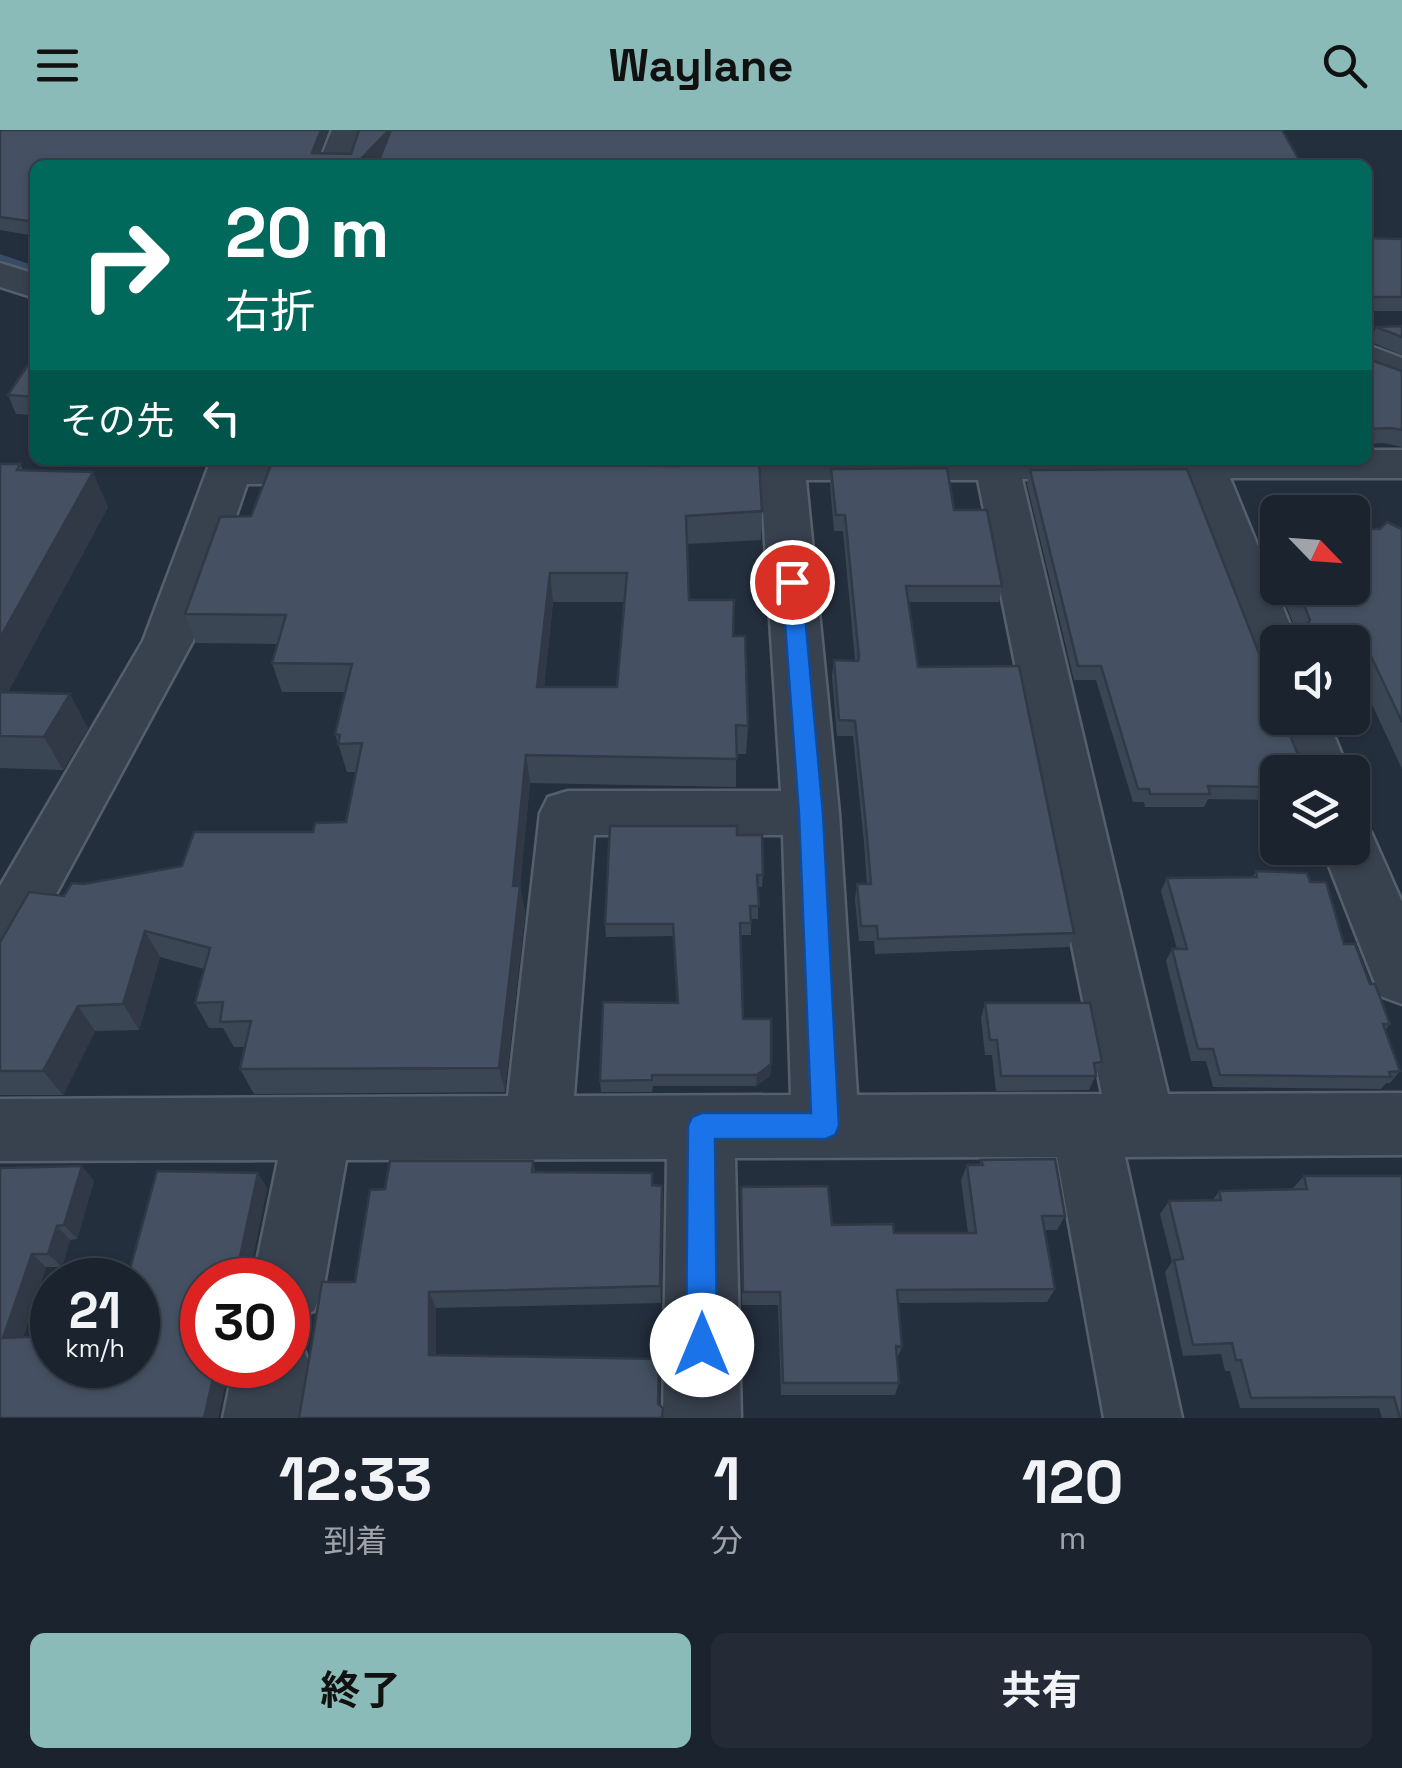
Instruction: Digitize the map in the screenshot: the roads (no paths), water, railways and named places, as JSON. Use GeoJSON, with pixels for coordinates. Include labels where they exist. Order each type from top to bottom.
{"type":"FeatureCollection","features":[{"type":"Feature","properties":{"kind":"street"},"geometry":{"type":"LineString","coordinates":[[337,160],[348,130]]}},
{"type":"Feature","properties":{"kind":"street"},"geometry":{"type":"LineString","coordinates":[[0,274],[30,285]]}},
{"type":"Feature","properties":{"kind":"street"},"geometry":{"type":"LineString","coordinates":[[1373,336],[1402,374]]}},
{"type":"Feature","properties":{"kind":"street"},"geometry":{"type":"LineString","coordinates":[[1372,464],[1402,464]]}},
{"type":"Feature","properties":{"kind":"street"},"geometry":{"type":"LineString","coordinates":[[0,941],[168,641],[231,465],[388,469]]}},
{"type":"Feature","properties":{"kind":"street"},"geometry":{"type":"LineString","coordinates":[[644,468],[727,465]]}},
{"type":"Feature","properties":{"kind":"street"},"geometry":{"type":"LineString","coordinates":[[782,465],[811,814],[826,1126]]}},
{"type":"Feature","properties":{"kind":"street"},"geometry":{"type":"LineString","coordinates":[[925,465],[1100,465]]}},
{"type":"Feature","properties":{"kind":"street"},"geometry":{"type":"LineString","coordinates":[[1202,465],[1265,625]]}},
{"type":"Feature","properties":{"kind":"street"},"geometry":{"type":"LineString","coordinates":[[997,466],[1113,1124],[1143,1418]]}},
{"type":"Feature","properties":{"kind":"street"},"geometry":{"type":"LineString","coordinates":[[538,1128],[568,813],[811,814]]}},
{"type":"Feature","properties":{"kind":"street"},"geometry":{"type":"LineString","coordinates":[[1358,865],[1402,978]]}},
{"type":"Feature","properties":{"kind":"street"},"geometry":{"type":"LineString","coordinates":[[0,1130],[1402,1124]]}},
{"type":"Feature","properties":{"kind":"street"},"geometry":{"type":"LineString","coordinates":[[702,1126],[702,1418]]}},
{"type":"Feature","properties":{"kind":"street"},"geometry":{"type":"LineString","coordinates":[[293,1258],[318,1128]]}},
{"type":"Feature","properties":{"kind":"street"},"geometry":{"type":"LineString","coordinates":[[262,1418],[268,1388]]}},
{"type":"Feature","properties":{"kind":"waterway"},"geometry":{"type":"LineString","coordinates":[[0,257],[30,268]]}}]}
